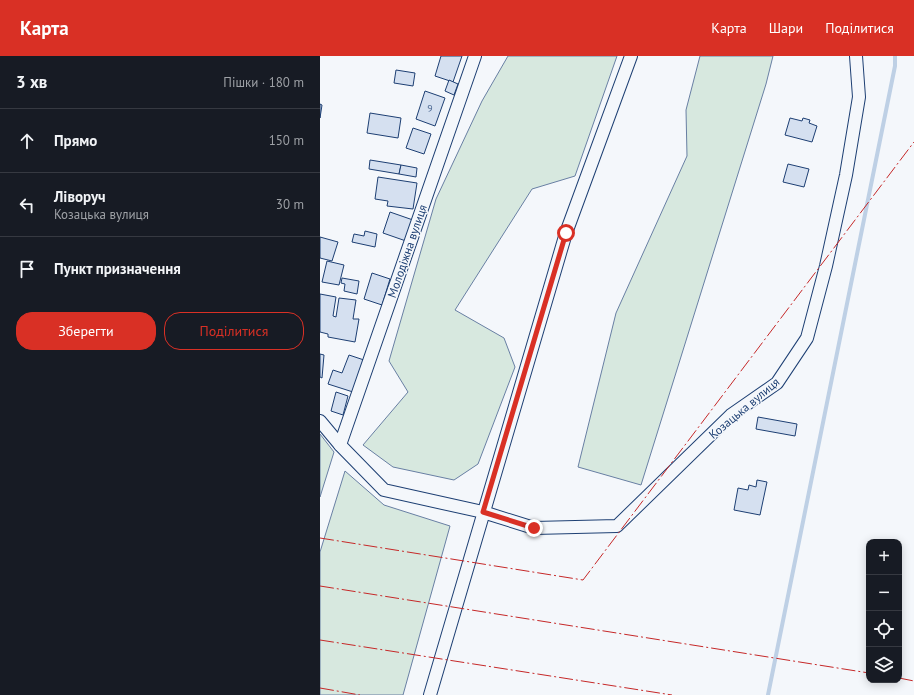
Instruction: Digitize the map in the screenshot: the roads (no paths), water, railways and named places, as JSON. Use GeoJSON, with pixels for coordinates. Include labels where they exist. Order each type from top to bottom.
{"type":"FeatureCollection","features":[{"type":"Feature","properties":{"kind":"street","name":"Молодіжна вулиця"},"geometry":{"type":"LineString","coordinates":[[340,445],[475,56]]}},
{"type":"Feature","properties":{"kind":"street"},"geometry":{"type":"LineString","coordinates":[[430,695],[566,233],[631,56]]}},
{"type":"Feature","properties":{"kind":"street","name":"Козацька вулиця"},"geometry":{"type":"LineString","coordinates":[[320,421],[340,445],[384,490],[483,512],[534,528],[617,526],[731,416],[777,383],[807,338],[826,266],[846,175],[859,97],[856,56]]}},
{"type":"Feature","properties":{"kind":"waterway"},"geometry":{"type":"LineString","coordinates":[[768,695],[895,66],[895,56]]}}]}
